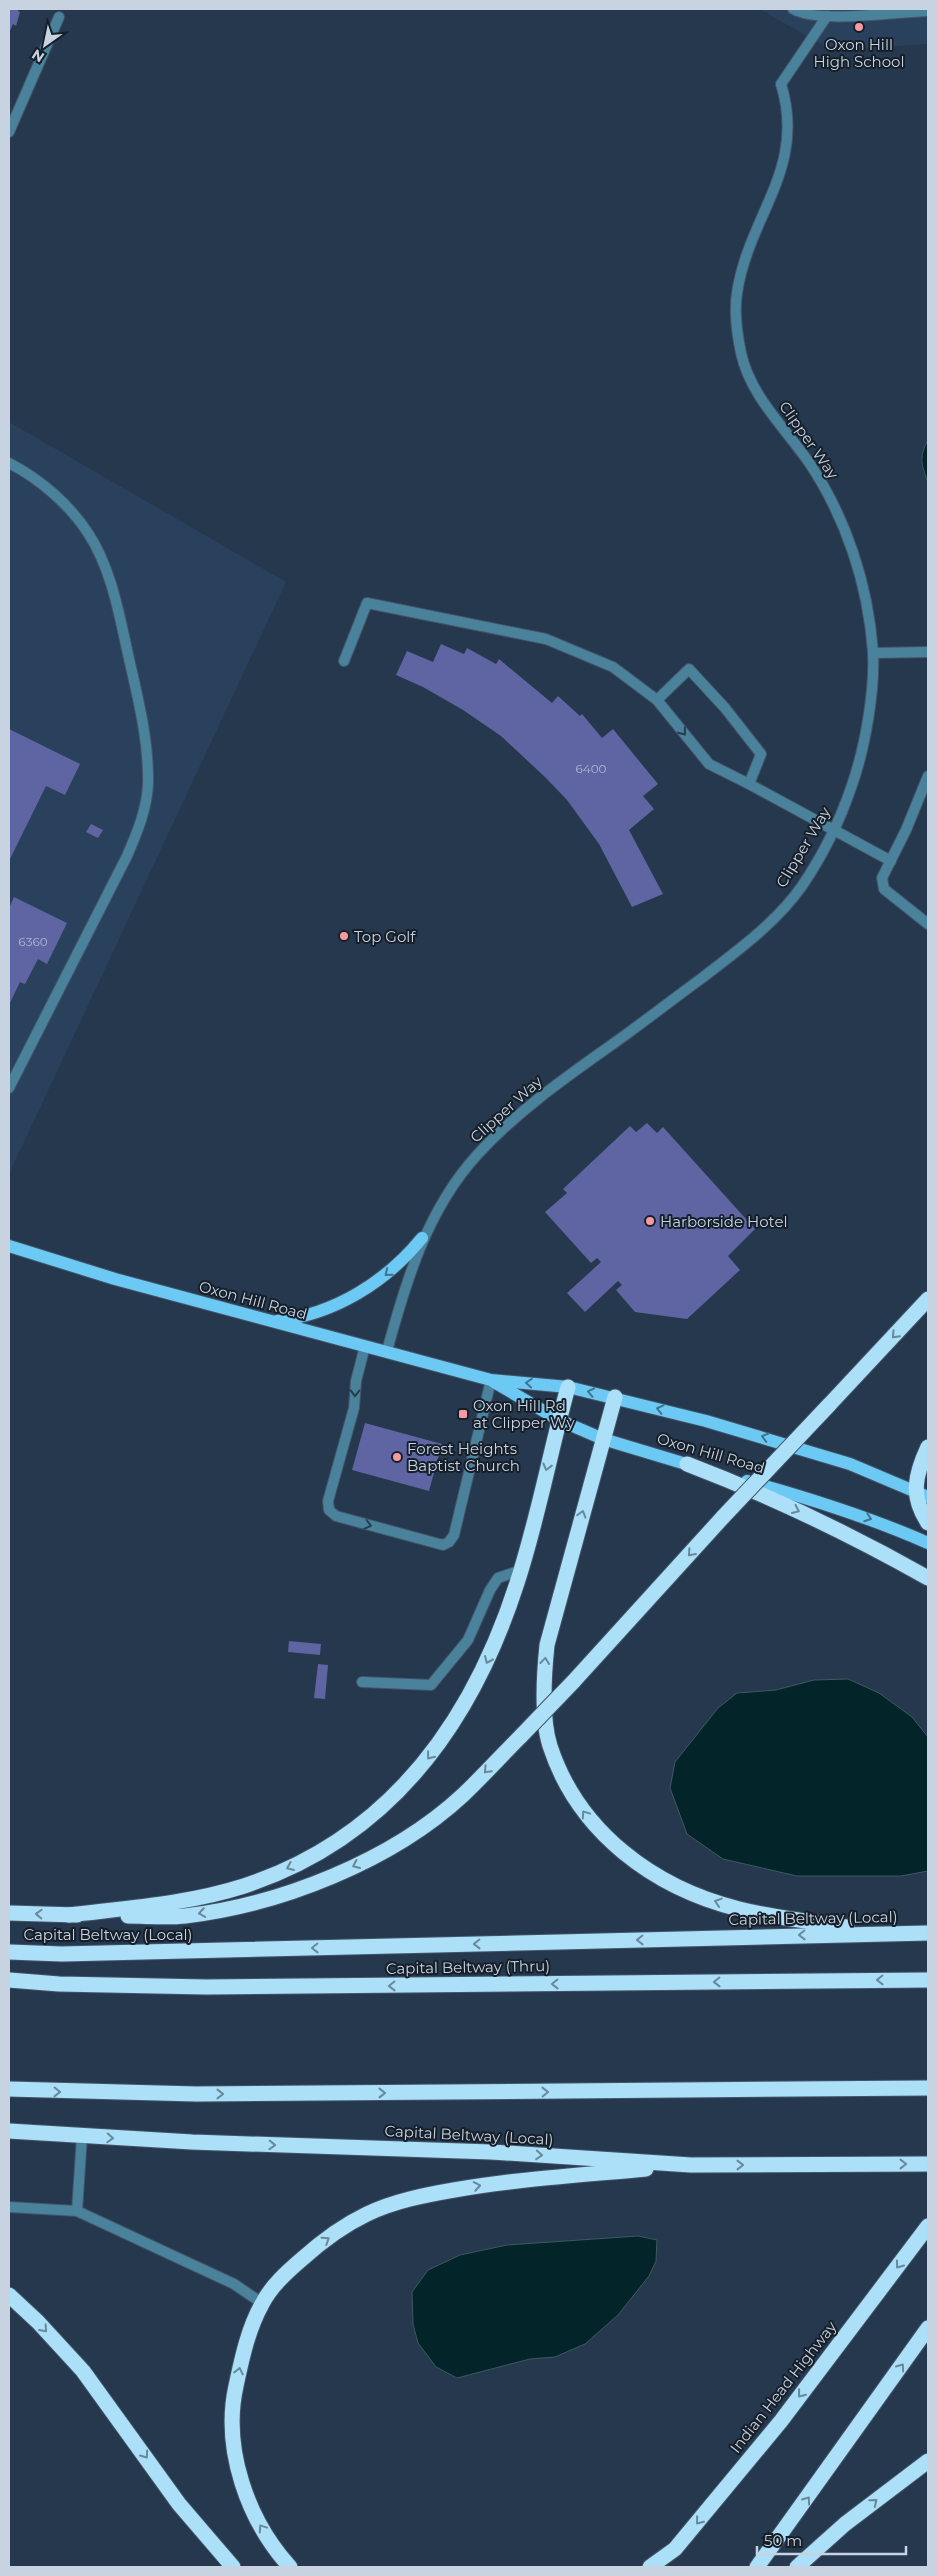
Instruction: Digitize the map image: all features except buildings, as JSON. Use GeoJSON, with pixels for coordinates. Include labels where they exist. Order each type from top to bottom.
{"type":"FeatureCollection","features":[{"type":"Feature","properties":{"kind":"highway"},"geometry":{"type":"LineString","coordinates":[[9,1913],[183,1916],[246,1906],[314,1884],[373,1857],[424,1825],[462,1796],[573,1682],[928,1299]]}},
{"type":"Feature","properties":{"kind":"highway"},"geometry":{"type":"LineString","coordinates":[[69,1915],[182,1901],[244,1886],[300,1862],[355,1829],[403,1787],[429,1758],[458,1717],[480,1678],[502,1628],[521,1570],[568,1387]]}},
{"type":"Feature","properties":{"kind":"highway"},"geometry":{"type":"LineString","coordinates":[[615,1397],[554,1614],[547,1645],[542,1683],[549,1745],[566,1784],[587,1818],[616,1848],[650,1872],[694,1894],[739,1909],[886,1933]]}},
{"type":"Feature","properties":{"kind":"highway"},"geometry":{"type":"LineString","coordinates":[[928,1447],[918,1472],[922,1494],[918,1508],[928,1523]]}},
{"type":"Feature","properties":{"kind":"highway"},"geometry":{"type":"LineString","coordinates":[[687,1464],[829,1525],[928,1578]]}},
{"type":"Feature","properties":{"kind":"highway","name":"Capital Beltway (Local)"},"geometry":{"type":"LineString","coordinates":[[9,1952],[62,1954],[928,1933]]}},
{"type":"Feature","properties":{"kind":"highway","name":"Capital Beltway (Thru)"},"geometry":{"type":"LineString","coordinates":[[9,1980],[59,1984],[206,1987],[928,1980]]}},
{"type":"Feature","properties":{"kind":"highway"},"geometry":{"type":"LineString","coordinates":[[9,2089],[196,2094],[928,2088]]}},
{"type":"Feature","properties":{"kind":"highway","name":"Capital Beltway (Local)"},"geometry":{"type":"LineString","coordinates":[[9,2131],[192,2142],[491,2152],[692,2165],[928,2164]]}},
{"type":"Feature","properties":{"kind":"highway"},"geometry":{"type":"LineString","coordinates":[[290,2567],[255,2517],[240,2475],[231,2429],[234,2393],[244,2348],[262,2303],[286,2273],[320,2243],[368,2214],[421,2196],[488,2184],[692,2165]]}},
{"type":"Feature","properties":{"kind":"highway","name":"Indian Head Highway"},"geometry":{"type":"LineString","coordinates":[[675,2549],[781,2421],[928,2226]]}},
{"type":"Feature","properties":{"kind":"highway"},"geometry":{"type":"LineString","coordinates":[[9,2295],[38,2322],[83,2371],[179,2504],[233,2567]]}},
{"type":"Feature","properties":{"kind":"highway"},"geometry":{"type":"LineString","coordinates":[[757,2567],[928,2328]]}},
{"type":"Feature","properties":{"kind":"highway"},"geometry":{"type":"LineString","coordinates":[[796,2567],[845,2524],[928,2461]]}},
{"type":"Feature","properties":{"kind":"highway"},"geometry":{"type":"LineString","coordinates":[[650,2567],[675,2549]]}},
{"type":"Feature","properties":{"kind":"main road"},"geometry":{"type":"LineString","coordinates":[[270,1322],[310,1314],[366,1289],[388,1274],[422,1238]]}},
{"type":"Feature","properties":{"kind":"main road","name":"Oxon Hill Road"},"geometry":{"type":"LineString","coordinates":[[9,1246],[270,1322],[387,1351],[491,1380],[568,1387],[615,1397],[811,1451],[850,1464],[922,1494]]}},
{"type":"Feature","properties":{"kind":"main road","name":"Oxon Hill Road"},"geometry":{"type":"LineString","coordinates":[[491,1380],[559,1420],[603,1439],[834,1506],[928,1543]]}},
{"type":"Feature","properties":{"kind":"main road","name":"Indian Head Highway"},"geometry":{"type":"LineString","coordinates":[[662,2567],[675,2549]]}},
{"type":"Feature","properties":{"kind":"street"},"geometry":{"type":"LineString","coordinates":[[793,9],[800,13],[827,16],[889,11],[928,11]]}},
{"type":"Feature","properties":{"kind":"street","name":"Clipper Way"},"geometry":{"type":"LineString","coordinates":[[387,1351],[422,1238],[450,1191],[475,1157],[560,1080],[623,1037],[754,938],[800,888],[834,831],[856,773],[866,735],[873,652],[862,580],[849,538],[827,490],[753,385],[742,356],[736,319],[737,294],[746,258],[785,161],[790,132],[787,105],[781,84],[827,16]]}},
{"type":"Feature","properties":{"kind":"street"},"geometry":{"type":"LineString","coordinates":[[9,132],[59,17]]}},
{"type":"Feature","properties":{"kind":"street"},"geometry":{"type":"LineString","coordinates":[[9,464],[36,480],[76,516],[98,552],[118,608],[138,697],[147,760],[148,785],[138,830],[127,856],[9,1088]]}},
{"type":"Feature","properties":{"kind":"street"},"geometry":{"type":"LineString","coordinates":[[344,661],[367,603],[546,639],[614,667],[657,700],[710,764],[891,861]]}},
{"type":"Feature","properties":{"kind":"street"},"geometry":{"type":"LineString","coordinates":[[873,652],[928,652]]}},
{"type":"Feature","properties":{"kind":"street"},"geometry":{"type":"LineString","coordinates":[[657,700],[689,669],[725,708],[761,754],[749,784]]}},
{"type":"Feature","properties":{"kind":"street"},"geometry":{"type":"LineString","coordinates":[[928,776],[882,878],[884,889],[928,924]]}},
{"type":"Feature","properties":{"kind":"street"},"geometry":{"type":"LineString","coordinates":[[366,1346],[356,1381],[354,1408],[328,1501],[330,1510],[336,1516],[443,1545],[450,1542],[454,1535],[491,1380]]}},
{"type":"Feature","properties":{"kind":"street"},"geometry":{"type":"LineString","coordinates":[[362,1682],[431,1685],[468,1640],[490,1590],[498,1578],[521,1570]]}},
{"type":"Feature","properties":{"kind":"street"},"geometry":{"type":"LineString","coordinates":[[77,2211],[82,2136]]}},
{"type":"Feature","properties":{"kind":"street"},"geometry":{"type":"LineString","coordinates":[[9,2207],[77,2211],[234,2284],[262,2303]]}},
{"type":"Feature","properties":{"kind":"shaded area","name":"Oxon Hill High School"},"geometry":{"type":"Polygon","coordinates":[[[760,9],[928,9],[928,44],[831,50],[760,9]]]}},
{"type":"Feature","properties":{"kind":"shaded area"},"geometry":{"type":"Polygon","coordinates":[[[9,422],[286,582],[9,1174],[9,422]]]}},
{"type":"Feature","properties":{"kind":"shaded area"},"geometry":{"type":"Polygon","coordinates":[[[928,440],[928,482],[922,456],[928,440]]]}},
{"type":"Feature","properties":{"kind":"shaded area"},"geometry":{"type":"Polygon","coordinates":[[[848,1679],[879,1693],[912,1717],[928,1737],[928,1871],[901,1876],[797,1876],[723,1859],[687,1834],[670,1788],[675,1762],[718,1708],[737,1693],[776,1690],[814,1680],[848,1679]]]}},
{"type":"Feature","properties":{"kind":"shaded area"},"geometry":{"type":"Polygon","coordinates":[[[638,2236],[657,2240],[656,2261],[649,2276],[618,2315],[585,2344],[555,2357],[530,2359],[457,2378],[436,2367],[418,2343],[413,2324],[412,2292],[428,2270],[460,2255],[507,2245],[638,2236]]]}},
{"type":"Feature","properties":{"kind":"place","name":"Oxon Hill High School"},"geometry":{"type":"Point","coordinates":[859,27]}},
{"type":"Feature","properties":{"kind":"place","name":"Top Golf"},"geometry":{"type":"Point","coordinates":[344,936]}},
{"type":"Feature","properties":{"kind":"place","name":"Harborside Hotel"},"geometry":{"type":"Point","coordinates":[650,1221]}},
{"type":"Feature","properties":{"kind":"place","name":"Oxon Hill Rd at Clipper Wy"},"geometry":{"type":"Point","coordinates":[463,1414]}},
{"type":"Feature","properties":{"kind":"place","name":"Forest Heights Baptist Church"},"geometry":{"type":"Point","coordinates":[397,1457]}}]}
